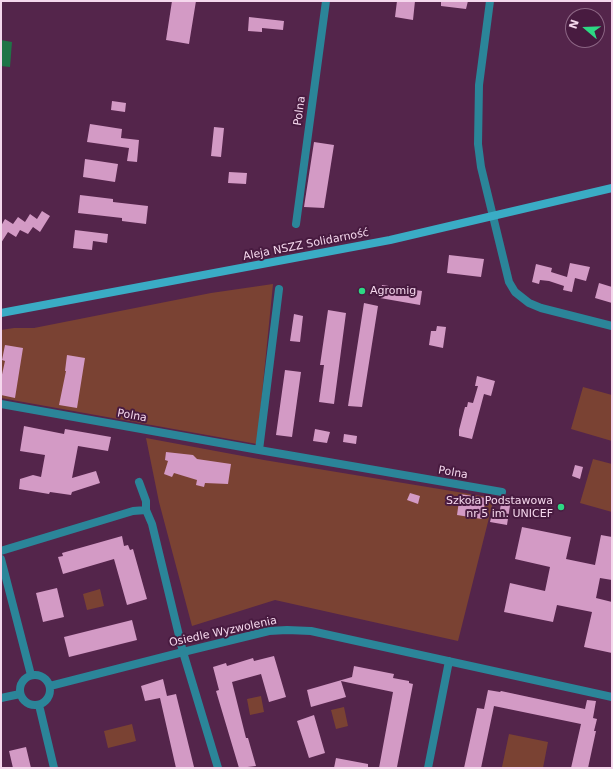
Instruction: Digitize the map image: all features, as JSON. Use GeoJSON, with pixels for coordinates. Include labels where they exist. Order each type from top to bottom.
{"type":"FeatureCollection","features":[{"type":"Feature","properties":{"kind":"street","name":"Polna"},"geometry":{"type":"LineString","coordinates":[[296,224],[326,1]]}},
{"type":"Feature","properties":{"kind":"street"},"geometry":{"type":"LineString","coordinates":[[490,1],[479,85],[477,120],[481,167],[510,287],[518,296],[541,308],[612,326]]}},
{"type":"Feature","properties":{"kind":"street","name":"Aleja NSZZ Solidarność"},"geometry":{"type":"LineString","coordinates":[[1,313],[390,240],[612,188]]}},
{"type":"Feature","properties":{"kind":"street"},"geometry":{"type":"LineString","coordinates":[[259,450],[279,290]]}},
{"type":"Feature","properties":{"kind":"street","name":"Polna"},"geometry":{"type":"LineString","coordinates":[[1,404],[502,492]]}},
{"type":"Feature","properties":{"kind":"street"},"geometry":{"type":"LineString","coordinates":[[139,482],[146,500],[146,510],[152,524],[183,652],[218,768]]}},
{"type":"Feature","properties":{"kind":"street"},"geometry":{"type":"LineString","coordinates":[[1,552],[133,511],[146,510]]}},
{"type":"Feature","properties":{"kind":"street"},"geometry":{"type":"LineString","coordinates":[[1,559],[31,675]]}},
{"type":"Feature","properties":{"kind":"street","name":"Osiedle Wyzwolenia"},"geometry":{"type":"LineString","coordinates":[[50,686],[183,652],[269,632],[287,630],[311,631],[612,697]]}},
{"type":"Feature","properties":{"kind":"street"},"geometry":{"type":"LineString","coordinates":[[428,768],[449,661]]}},
{"type":"Feature","properties":{"kind":"street"},"geometry":{"type":"LineString","coordinates":[[31,675],[42,676],[50,686],[48,697],[40,704],[28,704],[20,694],[21,682],[31,675]]}},
{"type":"Feature","properties":{"kind":"street"},"geometry":{"type":"LineString","coordinates":[[1,698],[20,694]]}},
{"type":"Feature","properties":{"kind":"street"},"geometry":{"type":"LineString","coordinates":[[40,704],[54,768]]}},
{"type":"Feature","properties":{"kind":"shaded area"},"geometry":{"type":"Polygon","coordinates":[[[1,40],[12,42],[10,67],[1,66],[1,40]]]}},
{"type":"Feature","properties":{"kind":"shaded area"},"geometry":{"type":"Polygon","coordinates":[[[273,284],[257,444],[1,398],[1,330],[14,328],[34,328],[211,293],[273,284]]]}},
{"type":"Feature","properties":{"kind":"shaded area"},"geometry":{"type":"Polygon","coordinates":[[[583,387],[612,395],[612,441],[571,429],[583,387]]]}},
{"type":"Feature","properties":{"kind":"shaded area"},"geometry":{"type":"Polygon","coordinates":[[[146,438],[264,460],[494,498],[458,641],[275,600],[192,626],[159,502],[146,438]]]}},
{"type":"Feature","properties":{"kind":"shaded area"},"geometry":{"type":"Polygon","coordinates":[[[593,459],[612,464],[612,512],[580,503],[593,459]]]}},
{"type":"Feature","properties":{"kind":"shaded area"},"geometry":{"type":"Polygon","coordinates":[[[100,589],[104,606],[87,610],[83,594],[100,589]]]}},
{"type":"Feature","properties":{"kind":"shaded area"},"geometry":{"type":"Polygon","coordinates":[[[261,696],[264,712],[250,715],[247,699],[261,696]]]}},
{"type":"Feature","properties":{"kind":"shaded area"},"geometry":{"type":"Polygon","coordinates":[[[344,707],[348,726],[336,729],[331,710],[344,707]]]}},
{"type":"Feature","properties":{"kind":"shaded area"},"geometry":{"type":"Polygon","coordinates":[[[132,724],[136,741],[108,748],[104,731],[132,724]]]}},
{"type":"Feature","properties":{"kind":"shaded area"},"geometry":{"type":"Polygon","coordinates":[[[509,734],[548,742],[543,768],[502,767],[509,734]]]}},
{"type":"Feature","properties":{"kind":"building"},"geometry":{"type":"Polygon","coordinates":[[[172,1],[196,1],[189,44],[166,40],[172,1]]]}},
{"type":"Feature","properties":{"kind":"building"},"geometry":{"type":"Polygon","coordinates":[[[397,1],[415,1],[413,20],[395,17],[397,1]]]}},
{"type":"Feature","properties":{"kind":"building"},"geometry":{"type":"Polygon","coordinates":[[[441,1],[468,1],[466,9],[441,6],[441,1]]]}},
{"type":"Feature","properties":{"kind":"building"},"geometry":{"type":"Polygon","coordinates":[[[249,17],[284,21],[283,30],[262,28],[262,32],[248,31],[249,17]]]}},
{"type":"Feature","properties":{"kind":"building"},"geometry":{"type":"Polygon","coordinates":[[[112,101],[126,103],[125,112],[111,110],[112,101]]]}},
{"type":"Feature","properties":{"kind":"building"},"geometry":{"type":"Polygon","coordinates":[[[90,124],[122,129],[121,138],[139,140],[137,162],[127,161],[129,148],[87,142],[90,124]]]}},
{"type":"Feature","properties":{"kind":"building"},"geometry":{"type":"Polygon","coordinates":[[[214,127],[224,128],[221,157],[211,156],[214,127]]]}},
{"type":"Feature","properties":{"kind":"building"},"geometry":{"type":"Polygon","coordinates":[[[314,142],[334,145],[324,208],[304,207],[314,142]]]}},
{"type":"Feature","properties":{"kind":"building"},"geometry":{"type":"Polygon","coordinates":[[[85,159],[118,164],[115,182],[83,177],[85,159]]]}},
{"type":"Feature","properties":{"kind":"building"},"geometry":{"type":"Polygon","coordinates":[[[229,172],[247,173],[246,184],[228,183],[229,172]]]}},
{"type":"Feature","properties":{"kind":"building"},"geometry":{"type":"Polygon","coordinates":[[[80,195],[113,199],[113,202],[148,206],[146,224],[122,221],[122,218],[78,213],[80,195]]]}},
{"type":"Feature","properties":{"kind":"building"},"geometry":{"type":"Polygon","coordinates":[[[42,211],[50,216],[40,232],[33,227],[28,234],[20,230],[16,237],[8,232],[1,243],[1,226],[5,219],[13,224],[18,217],[25,222],[30,214],[37,219],[42,211]]]}},
{"type":"Feature","properties":{"kind":"building"},"geometry":{"type":"Polygon","coordinates":[[[75,230],[108,234],[107,243],[93,241],[92,250],[73,248],[75,230]]]}},
{"type":"Feature","properties":{"kind":"building"},"geometry":{"type":"Polygon","coordinates":[[[449,255],[484,259],[481,277],[447,273],[449,255]]]}},
{"type":"Feature","properties":{"kind":"building"},"geometry":{"type":"Polygon","coordinates":[[[570,263],[590,267],[586,281],[575,278],[572,292],[563,290],[564,286],[549,281],[540,280],[539,284],[532,282],[536,264],[552,268],[551,272],[567,277],[570,263]]]}},
{"type":"Feature","properties":{"kind":"building"},"geometry":{"type":"Polygon","coordinates":[[[599,283],[612,287],[612,303],[595,298],[599,283]]]}},
{"type":"Feature","properties":{"kind":"building"},"geometry":{"type":"Polygon","coordinates":[[[382,285],[422,291],[420,305],[380,298],[382,285]]]}},
{"type":"Feature","properties":{"kind":"building"},"geometry":{"type":"Polygon","coordinates":[[[364,303],[378,306],[362,407],[348,406],[364,303]]]}},
{"type":"Feature","properties":{"kind":"building"},"geometry":{"type":"Polygon","coordinates":[[[328,310],[346,313],[334,404],[319,402],[324,365],[320,365],[328,310]]]}},
{"type":"Feature","properties":{"kind":"building"},"geometry":{"type":"Polygon","coordinates":[[[294,314],[303,316],[300,342],[290,341],[294,314]]]}},
{"type":"Feature","properties":{"kind":"building"},"geometry":{"type":"Polygon","coordinates":[[[437,326],[446,327],[443,348],[429,345],[431,331],[436,331],[437,326]]]}},
{"type":"Feature","properties":{"kind":"building"},"geometry":{"type":"Polygon","coordinates":[[[5,345],[23,348],[15,398],[1,395],[1,379],[5,361],[2,360],[5,345]]]}},
{"type":"Feature","properties":{"kind":"building"},"geometry":{"type":"Polygon","coordinates":[[[67,355],[85,358],[77,408],[59,405],[66,371],[67,355]]]}},
{"type":"Feature","properties":{"kind":"building"},"geometry":{"type":"Polygon","coordinates":[[[285,370],[301,372],[292,437],[276,435],[285,370]]]}},
{"type":"Feature","properties":{"kind":"building"},"geometry":{"type":"Polygon","coordinates":[[[477,376],[495,381],[491,396],[484,394],[472,439],[459,436],[459,430],[465,407],[467,407],[468,402],[473,403],[478,386],[475,386],[477,376]]]}},
{"type":"Feature","properties":{"kind":"building"},"geometry":{"type":"Polygon","coordinates":[[[24,426],[64,434],[65,429],[111,437],[108,451],[78,446],[72,478],[96,471],[100,483],[72,492],[71,495],[50,492],[49,494],[19,489],[20,479],[33,475],[41,477],[45,455],[20,451],[24,426]]]}},
{"type":"Feature","properties":{"kind":"building"},"geometry":{"type":"Polygon","coordinates":[[[315,429],[330,432],[327,443],[313,441],[315,429]]]}},
{"type":"Feature","properties":{"kind":"building"},"geometry":{"type":"Polygon","coordinates":[[[344,434],[357,436],[356,444],[343,442],[344,434]]]}},
{"type":"Feature","properties":{"kind":"building"},"geometry":{"type":"Polygon","coordinates":[[[166,452],[193,455],[197,459],[231,464],[228,484],[205,483],[204,487],[196,485],[197,480],[174,473],[172,477],[164,474],[168,461],[165,460],[166,452]]]}},
{"type":"Feature","properties":{"kind":"building"},"geometry":{"type":"Polygon","coordinates":[[[575,465],[583,467],[580,479],[572,476],[575,465]]]}},
{"type":"Feature","properties":{"kind":"building"},"geometry":{"type":"Polygon","coordinates":[[[410,493],[420,496],[418,504],[407,500],[410,493]]]}},
{"type":"Feature","properties":{"kind":"building"},"geometry":{"type":"Polygon","coordinates":[[[460,494],[486,498],[482,519],[457,515],[460,494]]]}},
{"type":"Feature","properties":{"kind":"building"},"geometry":{"type":"Polygon","coordinates":[[[502,498],[511,499],[507,525],[490,522],[492,514],[499,515],[502,498]]]}},
{"type":"Feature","properties":{"kind":"building"},"geometry":{"type":"Polygon","coordinates":[[[522,527],[571,537],[566,559],[595,565],[601,535],[612,537],[612,580],[600,578],[596,598],[612,602],[612,653],[584,647],[592,612],[557,605],[553,622],[504,612],[510,583],[545,591],[550,567],[515,559],[522,527]]]}},
{"type":"Feature","properties":{"kind":"building"},"geometry":{"type":"Polygon","coordinates":[[[122,536],[124,546],[128,545],[130,550],[133,549],[147,599],[127,605],[114,559],[63,574],[58,557],[63,556],[62,553],[122,536]]]}},
{"type":"Feature","properties":{"kind":"building"},"geometry":{"type":"Polygon","coordinates":[[[57,588],[64,617],[43,622],[36,593],[57,588]]]}},
{"type":"Feature","properties":{"kind":"building"},"geometry":{"type":"Polygon","coordinates":[[[132,620],[137,640],[69,657],[64,637],[132,620]]]}},
{"type":"Feature","properties":{"kind":"building"},"geometry":{"type":"Polygon","coordinates":[[[274,656],[286,697],[269,702],[261,674],[232,682],[246,738],[248,738],[256,766],[239,768],[216,691],[219,690],[213,667],[226,663],[227,666],[253,658],[254,661],[274,656]]]}},
{"type":"Feature","properties":{"kind":"building"},"geometry":{"type":"Polygon","coordinates":[[[354,666],[394,674],[393,678],[409,681],[409,683],[413,684],[397,767],[395,768],[379,768],[393,692],[341,681],[346,697],[311,707],[307,690],[352,677],[354,666]]]}},
{"type":"Feature","properties":{"kind":"building"},"geometry":{"type":"Polygon","coordinates":[[[163,679],[167,696],[176,694],[194,767],[176,768],[160,698],[145,701],[141,686],[163,679]]]}},
{"type":"Feature","properties":{"kind":"building"},"geometry":{"type":"Polygon","coordinates":[[[488,690],[501,691],[585,709],[587,700],[596,701],[593,718],[597,719],[594,731],[596,731],[588,768],[571,768],[581,724],[494,706],[481,768],[464,768],[477,708],[484,709],[488,690]]]}},
{"type":"Feature","properties":{"kind":"building"},"geometry":{"type":"Polygon","coordinates":[[[314,715],[325,753],[309,758],[297,721],[314,715]]]}},
{"type":"Feature","properties":{"kind":"building"},"geometry":{"type":"Polygon","coordinates":[[[26,747],[31,768],[13,768],[9,751],[26,747]]]}},
{"type":"Feature","properties":{"kind":"building"},"geometry":{"type":"Polygon","coordinates":[[[336,758],[368,764],[368,768],[334,768],[336,758]]]}},
{"type":"Feature","properties":{"kind":"place","name":"Agromig"},"geometry":{"type":"Point","coordinates":[362,291]}},
{"type":"Feature","properties":{"kind":"place","name":"Szkoła Podstawowa nr 5 im. UNICEF"},"geometry":{"type":"Point","coordinates":[561,507]}}]}
